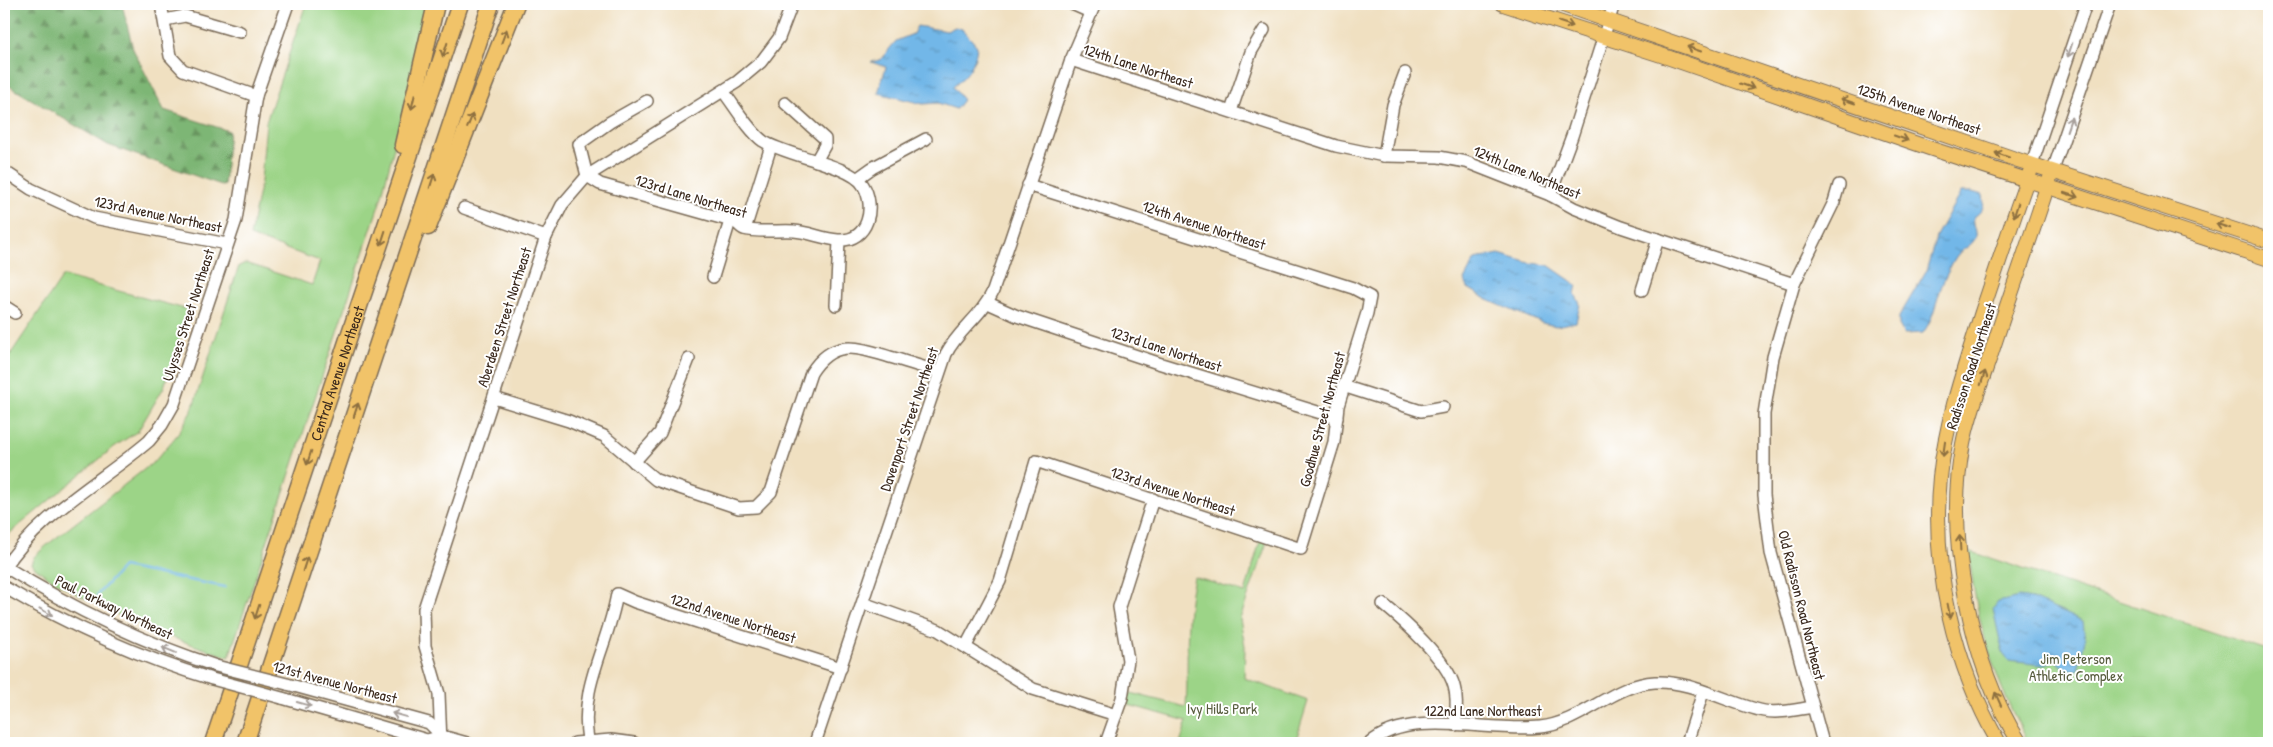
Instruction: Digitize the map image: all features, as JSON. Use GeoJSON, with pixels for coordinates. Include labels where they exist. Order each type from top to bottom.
{"type":"FeatureCollection","features":[{"type":"Feature","properties":{"kind":"highway"},"geometry":{"type":"LineString","coordinates":[[391,213],[403,142],[436,4]]}},
{"type":"Feature","properties":{"kind":"highway","name":"Central Avenue Northeast"},"geometry":{"type":"LineString","coordinates":[[213,743],[460,4]]}},
{"type":"Feature","properties":{"kind":"highway","name":"Central Avenue Northeast"},"geometry":{"type":"LineString","coordinates":[[245,743],[491,4]]}},
{"type":"Feature","properties":{"kind":"highway"},"geometry":{"type":"LineString","coordinates":[[390,310],[409,274],[516,4]]}},
{"type":"Feature","properties":{"kind":"main road"},"geometry":{"type":"LineString","coordinates":[[1504,4],[2269,260]]}},
{"type":"Feature","properties":{"kind":"main road","name":"125th Avenue Northeast"},"geometry":{"type":"LineString","coordinates":[[1560,4],[2032,164],[2269,241]]}},
{"type":"Feature","properties":{"kind":"main road","name":"Radisson Road Northeast"},"geometry":{"type":"LineString","coordinates":[[1999,743],[1978,705],[1949,613],[1940,556],[1940,478],[1946,438],[1957,390],[2032,164]]}},
{"type":"Feature","properties":{"kind":"main road","name":"Radisson Road Northeast"},"geometry":{"type":"LineString","coordinates":[[2020,743],[1984,665],[1971,625],[1960,550],[1957,488],[1968,424],[2053,170]]}},
{"type":"Feature","properties":{"kind":"street"},"geometry":{"type":"LineString","coordinates":[[161,4],[170,56],[184,70],[256,96]]}},
{"type":"Feature","properties":{"kind":"street","name":"Ulysses Street Northeast"},"geometry":{"type":"LineString","coordinates":[[4,567],[20,547],[47,521],[137,452],[162,425],[182,385],[236,220],[256,96],[288,4]]}},
{"type":"Feature","properties":{"kind":"street","name":"Aberdeen Street Northeast"},"geometry":{"type":"LineString","coordinates":[[441,740],[438,694],[425,646],[424,609],[546,237],[562,205],[587,176],[723,91],[761,62],[779,38],[792,4]]}},
{"type":"Feature","properties":{"kind":"street"},"geometry":{"type":"LineString","coordinates":[[1072,4],[1093,8]]}},
{"type":"Feature","properties":{"kind":"street"},"geometry":{"type":"LineString","coordinates":[[1550,195],[1605,37],[1614,4]]}},
{"type":"Feature","properties":{"kind":"street","name":"Radisson Road Northeast"},"geometry":{"type":"LineString","coordinates":[[2032,164],[2086,4]]}},
{"type":"Feature","properties":{"kind":"street","name":"Radisson Road Northeast"},"geometry":{"type":"LineString","coordinates":[[2053,170],[2110,4]]}},
{"type":"Feature","properties":{"kind":"street","name":"Davenport Street Northeast"},"geometry":{"type":"LineString","coordinates":[[815,743],[940,372],[952,343],[988,303],[1071,60],[1093,8]]}},
{"type":"Feature","properties":{"kind":"street"},"geometry":{"type":"LineString","coordinates":[[165,20],[185,16],[240,32]]}},
{"type":"Feature","properties":{"kind":"street"},"geometry":{"type":"LineString","coordinates":[[1231,111],[1251,52],[1264,30]]}},
{"type":"Feature","properties":{"kind":"street","name":"124th Lane Northeast"},"geometry":{"type":"LineString","coordinates":[[1071,60],[1336,146],[1384,156],[1439,157],[1466,162],[1550,195],[1574,208],[1658,239],[1794,284]]}},
{"type":"Feature","properties":{"kind":"street"},"geometry":{"type":"LineString","coordinates":[[1384,156],[1393,105],[1405,73]]}},
{"type":"Feature","properties":{"kind":"street"},"geometry":{"type":"LineString","coordinates":[[723,91],[761,140],[771,146],[858,178],[868,193],[870,212],[866,225],[853,237],[839,241],[836,305]]}},
{"type":"Feature","properties":{"kind":"street"},"geometry":{"type":"LineString","coordinates":[[587,176],[579,144],[610,122],[647,101]]}},
{"type":"Feature","properties":{"kind":"street"},"geometry":{"type":"LineString","coordinates":[[785,103],[825,139],[825,145],[816,161]]}},
{"type":"Feature","properties":{"kind":"street"},"geometry":{"type":"LineString","coordinates":[[858,178],[867,170],[926,139]]}},
{"type":"Feature","properties":{"kind":"street"},"geometry":{"type":"LineString","coordinates":[[745,229],[771,146]]}},
{"type":"Feature","properties":{"kind":"street","name":"123rd Avenue Northeast"},"geometry":{"type":"LineString","coordinates":[[4,171],[31,189],[94,218],[227,244]]}},
{"type":"Feature","properties":{"kind":"street","name":"123rd Lane Northeast"},"geometry":{"type":"LineString","coordinates":[[587,176],[600,184],[735,222],[745,229],[795,231],[839,241]]}},
{"type":"Feature","properties":{"kind":"street","name":"124th Avenue Northeast"},"geometry":{"type":"LineString","coordinates":[[1028,185],[1353,288],[1370,296]]}},
{"type":"Feature","properties":{"kind":"street","name":"Old Radisson Road Northeast"},"geometry":{"type":"LineString","coordinates":[[1824,743],[1773,561],[1764,495],[1764,414],[1776,348],[1794,284],[1834,202],[1839,185]]}},
{"type":"Feature","properties":{"kind":"street"},"geometry":{"type":"LineString","coordinates":[[464,208],[546,237]]}},
{"type":"Feature","properties":{"kind":"street"},"geometry":{"type":"LineString","coordinates":[[712,278],[730,221]]}},
{"type":"Feature","properties":{"kind":"street"},"geometry":{"type":"LineString","coordinates":[[1642,290],[1658,239]]}},
{"type":"Feature","properties":{"kind":"street","name":"Goodhue Street Northeast"},"geometry":{"type":"LineString","coordinates":[[1301,550],[1334,442],[1343,386],[1367,313],[1370,296]]}},
{"type":"Feature","properties":{"kind":"street","name":"123rd Lane Northeast"},"geometry":{"type":"LineString","coordinates":[[988,303],[1017,316],[1158,363],[1337,418]]}},
{"type":"Feature","properties":{"kind":"street"},"geometry":{"type":"LineString","coordinates":[[4,306],[15,313]]}},
{"type":"Feature","properties":{"kind":"street"},"geometry":{"type":"LineString","coordinates":[[494,398],[569,421],[604,436],[628,454],[634,462],[656,480],[739,508],[756,507],[771,492],[811,373],[830,352],[850,347],[861,348],[940,372]]}},
{"type":"Feature","properties":{"kind":"street"},"geometry":{"type":"LineString","coordinates":[[634,462],[660,433],[689,359]]}},
{"type":"Feature","properties":{"kind":"street"},"geometry":{"type":"LineString","coordinates":[[1343,386],[1422,411],[1443,407]]}},
{"type":"Feature","properties":{"kind":"street","name":"123rd Avenue Northeast"},"geometry":{"type":"LineString","coordinates":[[966,646],[1000,581],[1036,461],[1301,550]]}},
{"type":"Feature","properties":{"kind":"street"},"geometry":{"type":"LineString","coordinates":[[1106,743],[1122,698],[1128,660],[1119,607],[1153,500]]}},
{"type":"Feature","properties":{"kind":"street","name":"Paul Parkway Northeast"},"geometry":{"type":"LineString","coordinates":[[4,567],[108,623],[179,654],[216,666]]}},
{"type":"Feature","properties":{"kind":"street","name":"Paul Parkway Northeast"},"geometry":{"type":"LineString","coordinates":[[4,587],[67,623],[100,639],[173,668],[212,679]]}},
{"type":"Feature","properties":{"kind":"street","name":"122nd Avenue Northeast"},"geometry":{"type":"LineString","coordinates":[[588,740],[585,722],[588,694],[614,613],[617,594],[635,602],[841,668]]}},
{"type":"Feature","properties":{"kind":"street"},"geometry":{"type":"LineString","coordinates":[[862,603],[938,630],[1033,689],[1116,715]]}},
{"type":"Feature","properties":{"kind":"street"},"geometry":{"type":"LineString","coordinates":[[1383,604],[1436,657],[1449,674],[1457,701],[1455,725]]}},
{"type":"Feature","properties":{"kind":"street","name":"121st Avenue Northeast"},"geometry":{"type":"LineString","coordinates":[[216,666],[428,723],[441,740]]}},
{"type":"Feature","properties":{"kind":"street","name":"121st Avenue Northeast"},"geometry":{"type":"LineString","coordinates":[[212,679],[427,740],[468,743]]}},
{"type":"Feature","properties":{"kind":"street","name":"122nd Lane Northeast"},"geometry":{"type":"LineString","coordinates":[[1370,743],[1381,735],[1398,728],[1414,725],[1541,727],[1570,719],[1629,688],[1655,682],[1681,684],[1765,711],[1813,707]]}},
{"type":"Feature","properties":{"kind":"street"},"geometry":{"type":"LineString","coordinates":[[1687,743],[1703,692]]}},
{"type":"Feature","properties":{"kind":"street"},"geometry":{"type":"LineString","coordinates":[[576,743],[588,740],[634,743]]}},
{"type":"Feature","properties":{"kind":"green space"},"geometry":{"type":"Polygon","coordinates":[[[11,4],[122,4],[133,49],[164,110],[229,131],[224,186],[108,145],[9,86],[4,81],[4,12],[11,4]]]}},
{"type":"Feature","properties":{"kind":"green space"},"geometry":{"type":"Polygon","coordinates":[[[306,4],[430,4],[381,199],[229,657],[138,624],[64,587],[31,564],[34,557],[47,545],[155,461],[178,434],[192,410],[239,266],[246,263],[312,285],[320,261],[250,236],[261,181],[266,122],[306,4]]]}},
{"type":"Feature","properties":{"kind":"green space"},"geometry":{"type":"Polygon","coordinates":[[[63,276],[189,310],[164,387],[138,431],[114,447],[4,538],[4,364],[63,276]]]}},
{"type":"Feature","properties":{"kind":"green space","name":"Ivy Hills Park"},"geometry":{"type":"Polygon","coordinates":[[[1260,541],[1267,542],[1240,619],[1245,646],[1244,678],[1308,701],[1295,743],[1180,743],[1187,721],[1125,704],[1130,693],[1186,707],[1188,625],[1194,577],[1245,593],[1260,541]]]}},
{"type":"Feature","properties":{"kind":"green space","name":"Jim Peterson Athletic Complex"},"geometry":{"type":"Polygon","coordinates":[[[1969,551],[2269,651],[2269,743],[2029,743],[2006,698],[1989,650],[1976,601],[1969,551]]]}},
{"type":"Feature","properties":{"kind":"water"},"geometry":{"type":"Polygon","coordinates":[[[917,26],[947,31],[955,27],[962,29],[977,46],[975,59],[970,69],[953,87],[963,100],[956,109],[938,103],[923,104],[878,93],[886,67],[871,62],[880,60],[896,41],[913,34],[917,26]]]}},
{"type":"Feature","properties":{"kind":"water"},"geometry":{"type":"Polygon","coordinates":[[[1961,192],[1983,195],[1983,208],[1974,217],[1976,237],[1953,261],[1944,279],[1931,319],[1923,333],[1904,334],[1899,325],[1899,317],[1926,271],[1937,234],[1961,192]]]}},
{"type":"Feature","properties":{"kind":"water"},"geometry":{"type":"Polygon","coordinates":[[[1499,254],[1530,263],[1548,265],[1577,285],[1575,294],[1580,304],[1576,322],[1556,326],[1542,323],[1490,301],[1468,288],[1464,280],[1475,259],[1499,254]]]}},
{"type":"Feature","properties":{"kind":"water"},"geometry":{"type":"Polygon","coordinates":[[[2019,597],[2032,599],[2083,621],[2085,640],[2078,670],[2067,670],[2056,660],[2042,665],[2009,661],[2003,654],[1993,609],[1998,602],[2019,597]]]}},
{"type":"Feature","properties":{"kind":"waterway"},"geometry":{"type":"LineString","coordinates":[[97,595],[123,567],[225,587]]}}]}
